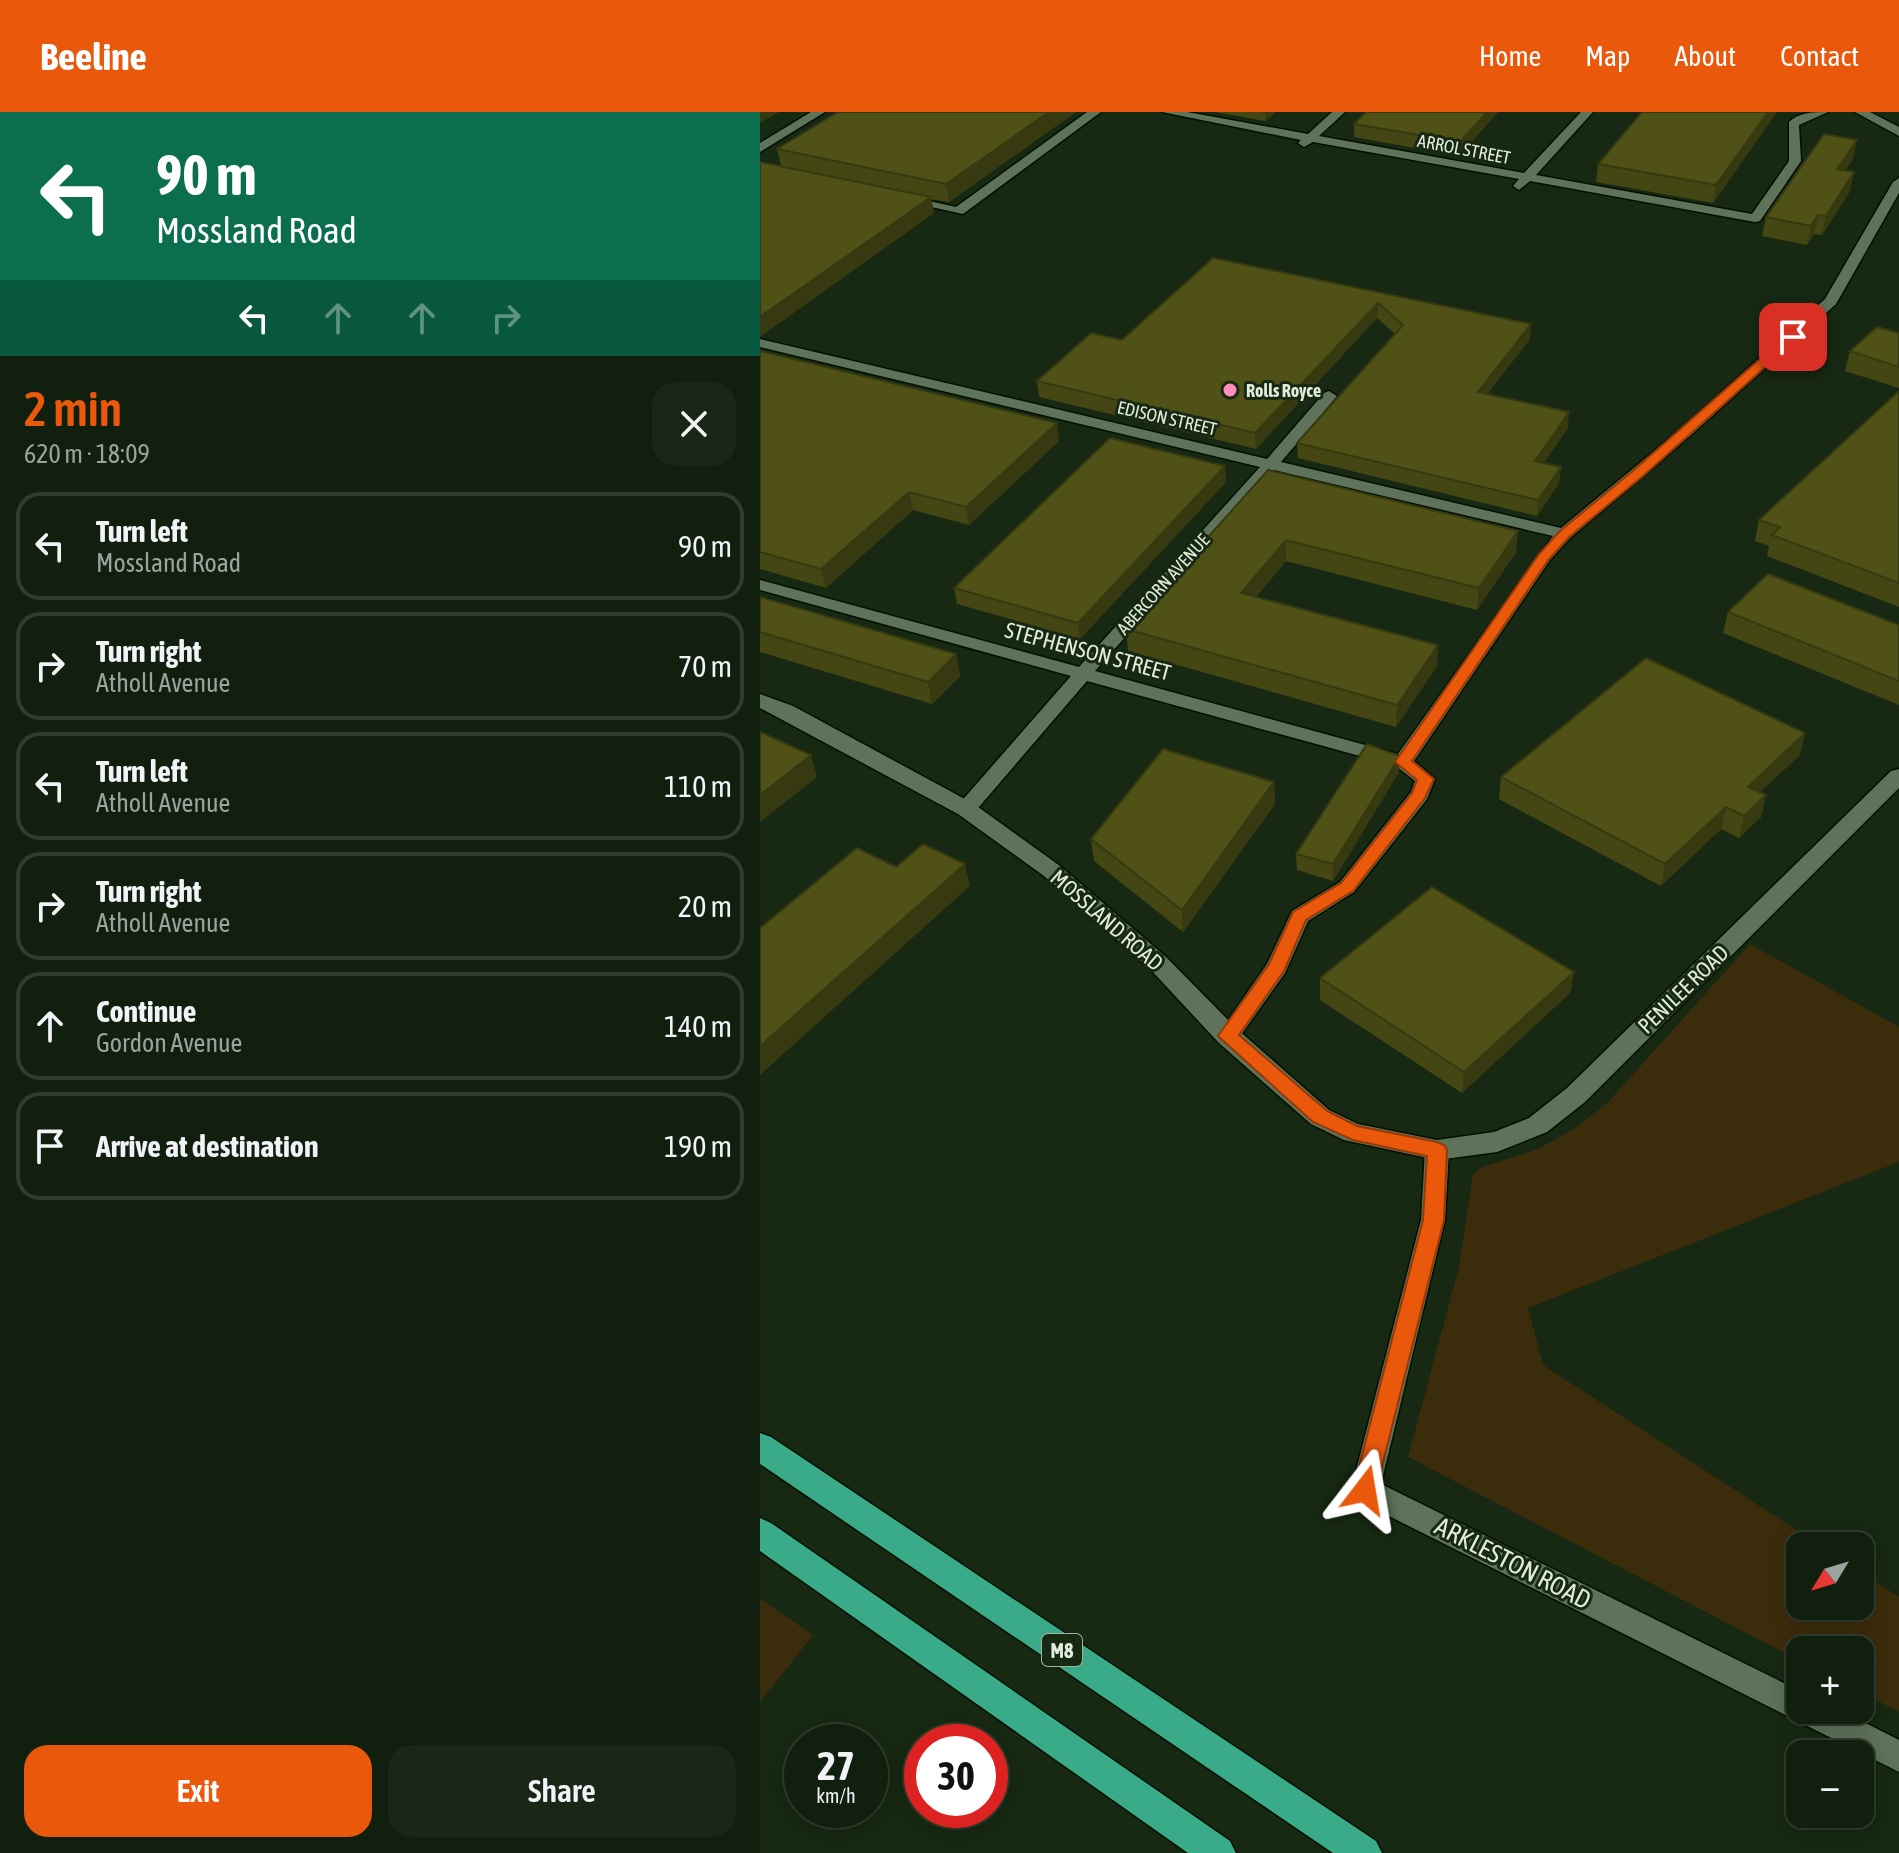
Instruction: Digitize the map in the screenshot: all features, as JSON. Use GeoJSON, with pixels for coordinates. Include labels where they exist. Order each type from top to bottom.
{"type":"FeatureCollection","features":[{"type":"Feature","properties":{"kind":"highway","name":"M8"},"geometry":{"type":"LineString","coordinates":[[760,1447],[1364,1853]]}},
{"type":"Feature","properties":{"kind":"highway"},"geometry":{"type":"LineString","coordinates":[[760,1533],[1218,1853]]}},
{"type":"Feature","properties":{"kind":"street"},"geometry":{"type":"LineString","coordinates":[[760,148],[819,112]]}},
{"type":"Feature","properties":{"kind":"street"},"geometry":{"type":"LineString","coordinates":[[898,198],[958,211],[1095,112]]}},
{"type":"Feature","properties":{"kind":"street","name":"ARROL STREET"},"geometry":{"type":"LineString","coordinates":[[1168,112],[1306,142],[1522,182],[1755,218],[1795,161],[1793,125],[1798,119],[1822,112]]}},
{"type":"Feature","properties":{"kind":"street"},"geometry":{"type":"LineString","coordinates":[[1306,142],[1339,112]]}},
{"type":"Feature","properties":{"kind":"street"},"geometry":{"type":"LineString","coordinates":[[1522,182],[1587,112]]}},
{"type":"Feature","properties":{"kind":"street"},"geometry":{"type":"LineString","coordinates":[[1861,112],[1899,132]]}},
{"type":"Feature","properties":{"kind":"street"},"geometry":{"type":"LineString","coordinates":[[1228,1036],[1277,967],[1299,916],[1347,887],[1420,794],[1425,779],[1403,762],[1544,557],[1564,534],[1674,442],[1831,301],[1899,182]]}},
{"type":"Feature","properties":{"kind":"street","name":"EDISON STREET"},"geometry":{"type":"LineString","coordinates":[[764,348],[1564,534]]}},
{"type":"Feature","properties":{"kind":"street","name":"ABERCORN AVENUE"},"geometry":{"type":"LineString","coordinates":[[966,809],[1081,674],[1272,464],[1329,396]]}},
{"type":"Feature","properties":{"kind":"street","name":"STEPHENSON STREET"},"geometry":{"type":"LineString","coordinates":[[760,585],[1403,762]]}},
{"type":"Feature","properties":{"kind":"street","name":"MOSSLAND ROAD"},"geometry":{"type":"LineString","coordinates":[[760,700],[798,717],[966,809],[1052,871],[1158,963],[1228,1036],[1320,1117],[1353,1133],[1437,1150]]}},
{"type":"Feature","properties":{"kind":"street","name":"PENILEE ROAD"},"geometry":{"type":"LineString","coordinates":[[1437,1150],[1497,1142],[1538,1125],[1576,1095],[1899,776]]}},
{"type":"Feature","properties":{"kind":"street","name":"ARKLESTON ROAD"},"geometry":{"type":"LineString","coordinates":[[1437,1150],[1433,1220],[1365,1490],[1786,1700]]}},
{"type":"Feature","properties":{"kind":"street"},"geometry":{"type":"LineString","coordinates":[[1835,1724],[1899,1756]]}},
{"type":"Feature","properties":{"kind":"shaded area"},"geometry":{"type":"Polygon","coordinates":[[[1750,944],[1899,1027],[1899,1162],[1528,1308],[1543,1365],[1799,1532],[1786,1532],[1786,1620],[1874,1620],[1874,1580],[1899,1597],[1899,1712],[1874,1699],[1874,1636],[1786,1636],[1786,1654],[1408,1457],[1459,1267],[1473,1174],[1480,1168],[1538,1149],[1577,1127],[1608,1102],[1750,944]]]}},
{"type":"Feature","properties":{"kind":"shaded area"},"geometry":{"type":"Polygon","coordinates":[[[760,1598],[813,1635],[760,1702],[760,1598]]]}},
{"type":"Feature","properties":{"kind":"building"},"geometry":{"type":"Polygon","coordinates":[[[838,112],[1049,112],[946,184],[777,149],[838,112]]]}},
{"type":"Feature","properties":{"kind":"building"},"geometry":{"type":"Polygon","coordinates":[[[1366,112],[1487,112],[1460,142],[1354,124],[1366,112]]]}},
{"type":"Feature","properties":{"kind":"building"},"geometry":{"type":"Polygon","coordinates":[[[1642,112],[1768,112],[1716,185],[1598,164],[1642,112]]]}},
{"type":"Feature","properties":{"kind":"building"},"geometry":{"type":"Polygon","coordinates":[[[1824,134],[1857,140],[1837,169],[1854,172],[1826,216],[1818,215],[1811,226],[1766,217],[1824,134]]]}},
{"type":"Feature","properties":{"kind":"building"},"geometry":{"type":"Polygon","coordinates":[[[760,162],[931,197],[760,317],[760,162]]]}},
{"type":"Feature","properties":{"kind":"building","name":"Rolls Royce"},"geometry":{"type":"Polygon","coordinates":[[[1213,258],[1531,324],[1478,392],[1569,412],[1535,461],[1561,467],[1538,500],[1297,443],[1403,325],[1378,303],[1255,433],[1037,381],[1091,333],[1122,340],[1213,258]]]}},
{"type":"Feature","properties":{"kind":"building"},"geometry":{"type":"Polygon","coordinates":[[[1877,327],[1899,333],[1899,367],[1850,351],[1877,327]]]}},
{"type":"Feature","properties":{"kind":"building"},"geometry":{"type":"Polygon","coordinates":[[[760,351],[1057,423],[966,507],[909,492],[821,569],[760,552],[760,351]]]}},
{"type":"Feature","properties":{"kind":"building"},"geometry":{"type":"Polygon","coordinates":[[[1899,391],[1899,583],[1772,535],[1780,527],[1759,520],[1899,391]]]}},
{"type":"Feature","properties":{"kind":"building"},"geometry":{"type":"Polygon","coordinates":[[[1110,438],[1225,466],[1078,623],[954,588],[1110,438]]]}},
{"type":"Feature","properties":{"kind":"building"},"geometry":{"type":"Polygon","coordinates":[[[1268,470],[1518,531],[1479,588],[1286,540],[1241,593],[1438,645],[1397,705],[1126,629],[1268,470]]]}},
{"type":"Feature","properties":{"kind":"building"},"geometry":{"type":"Polygon","coordinates":[[[1768,574],[1899,625],[1899,681],[1728,612],[1768,574]]]}},
{"type":"Feature","properties":{"kind":"building"},"geometry":{"type":"Polygon","coordinates":[[[760,597],[956,654],[928,682],[760,632],[760,597]]]}},
{"type":"Feature","properties":{"kind":"building"},"geometry":{"type":"Polygon","coordinates":[[[1646,658],[1805,733],[1748,787],[1766,795],[1744,816],[1726,807],[1665,864],[1501,777],[1646,658]]]}},
{"type":"Feature","properties":{"kind":"building"},"geometry":{"type":"Polygon","coordinates":[[[760,732],[811,755],[760,795],[760,732]]]}},
{"type":"Feature","properties":{"kind":"building"},"geometry":{"type":"Polygon","coordinates":[[[1367,744],[1400,756],[1333,864],[1296,854],[1367,744]]]}},
{"type":"Feature","properties":{"kind":"building"},"geometry":{"type":"Polygon","coordinates":[[[1163,749],[1274,782],[1182,910],[1091,839],[1163,749]]]}},
{"type":"Feature","properties":{"kind":"building"},"geometry":{"type":"Polygon","coordinates":[[[923,844],[965,864],[760,1046],[760,928],[857,848],[896,867],[923,844]]]}},
{"type":"Feature","properties":{"kind":"building"},"geometry":{"type":"Polygon","coordinates":[[[1432,887],[1574,972],[1464,1072],[1320,978],[1432,887]]]}},
{"type":"Feature","properties":{"kind":"place","name":"Rolls Royce"},"geometry":{"type":"Point","coordinates":[1230,390]}},
{"type":"Feature","properties":{"kind":"route"},"geometry":{"type":"LineString","coordinates":[[1365,1490],[1433,1220],[1437,1150],[1353,1133],[1320,1117],[1228,1036],[1277,967],[1299,916],[1347,887],[1420,794],[1425,779],[1403,762],[1544,557],[1564,534],[1793,337]]}}]}
